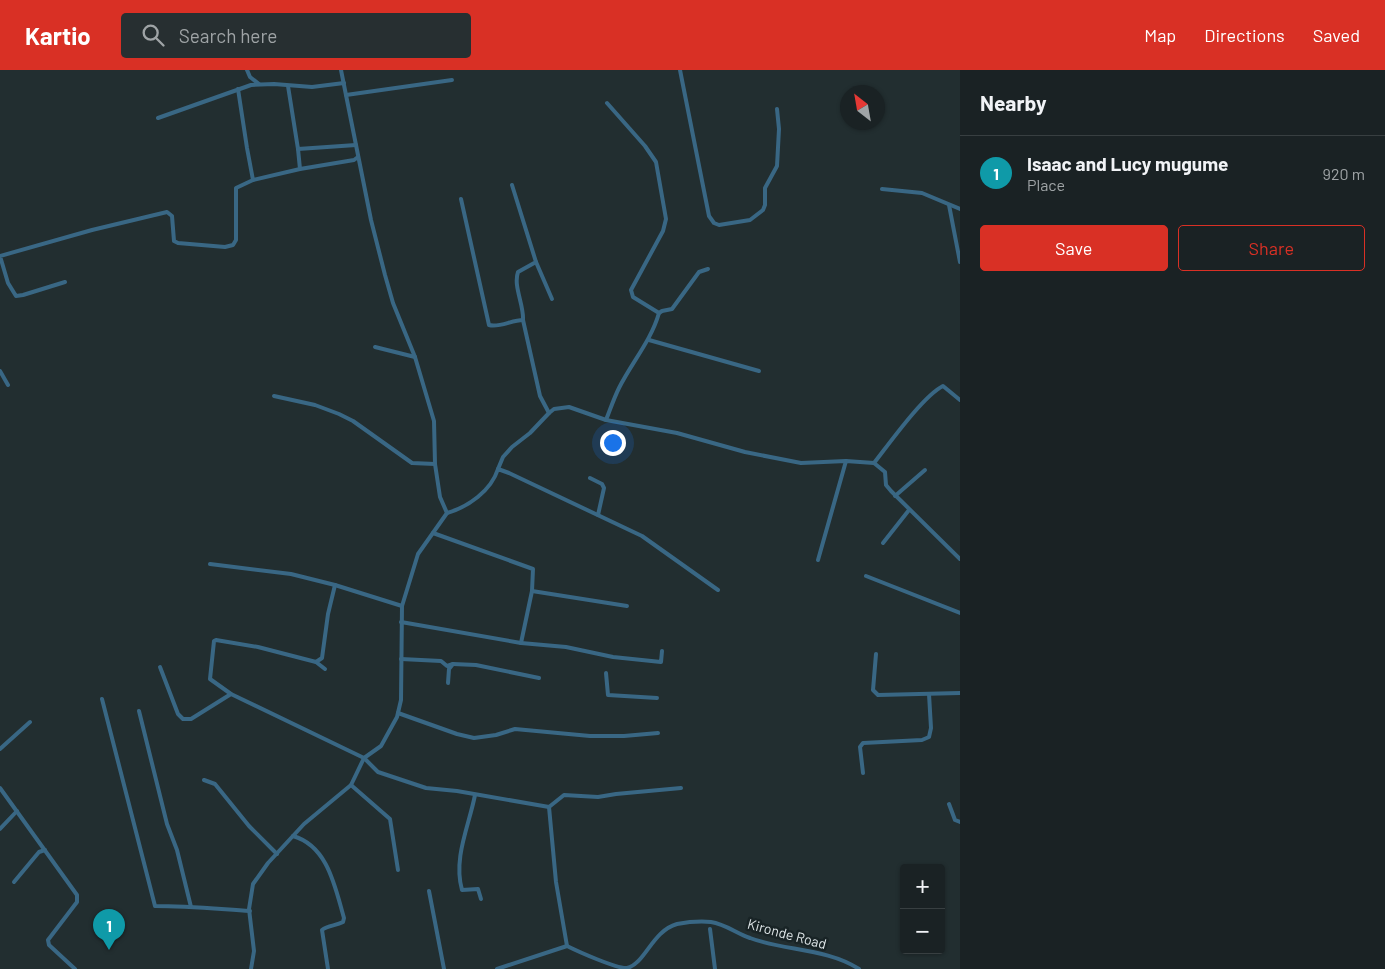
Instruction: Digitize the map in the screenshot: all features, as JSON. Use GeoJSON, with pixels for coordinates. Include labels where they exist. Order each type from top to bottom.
{"type":"FeatureCollection","features":[{"type":"Feature","properties":{"kind":"street"},"geometry":{"type":"LineString","coordinates":[[247,70],[250,77],[259,84]]}},
{"type":"Feature","properties":{"kind":"street"},"geometry":{"type":"LineString","coordinates":[[341,70],[371,220],[392,303],[416,357],[434,421],[435,464],[440,497],[447,513]]}},
{"type":"Feature","properties":{"kind":"street"},"geometry":{"type":"LineString","coordinates":[[680,70],[709,216],[714,223],[719,225],[750,220],[763,210],[765,205],[764,188],[777,166],[779,129],[777,110]]}},
{"type":"Feature","properties":{"kind":"street"},"geometry":{"type":"LineString","coordinates":[[346,95],[452,80]]}},
{"type":"Feature","properties":{"kind":"street"},"geometry":{"type":"LineString","coordinates":[[158,118],[238,89],[259,84],[312,88],[344,83]]}},
{"type":"Feature","properties":{"kind":"street"},"geometry":{"type":"LineString","coordinates":[[288,86],[300,169]]}},
{"type":"Feature","properties":{"kind":"street"},"geometry":{"type":"LineString","coordinates":[[238,89],[253,180]]}},
{"type":"Feature","properties":{"kind":"street"},"geometry":{"type":"LineString","coordinates":[[607,103],[645,146],[656,162],[666,227],[630,294],[659,313]]}},
{"type":"Feature","properties":{"kind":"street"},"geometry":{"type":"LineString","coordinates":[[298,149],[356,144]]}},
{"type":"Feature","properties":{"kind":"street"},"geometry":{"type":"LineString","coordinates":[[65,282],[16,296],[8,283],[0,256],[92,230],[167,212],[172,216],[172,237],[174,241],[178,243],[229,247],[236,240],[236,188],[253,180],[300,169],[354,160],[358,157]]}},
{"type":"Feature","properties":{"kind":"street"},"geometry":{"type":"LineString","coordinates":[[512,184],[536,262],[552,299]]}},
{"type":"Feature","properties":{"kind":"street"},"geometry":{"type":"LineString","coordinates":[[882,189],[922,193],[960,209]]}},
{"type":"Feature","properties":{"kind":"street"},"geometry":{"type":"LineString","coordinates":[[461,199],[490,325],[496,326],[511,321],[523,320]]}},
{"type":"Feature","properties":{"kind":"street"},"geometry":{"type":"LineString","coordinates":[[949,205],[960,262]]}},
{"type":"Feature","properties":{"kind":"street"},"geometry":{"type":"LineString","coordinates":[[536,262],[522,268],[517,276],[523,320],[540,396],[548,413]]}},
{"type":"Feature","properties":{"kind":"street"},"geometry":{"type":"LineString","coordinates":[[606,420],[619,388],[649,340],[659,313],[662,310],[672,309],[698,272],[708,269]]}},
{"type":"Feature","properties":{"kind":"street"},"geometry":{"type":"LineString","coordinates":[[649,340],[759,370]]}},
{"type":"Feature","properties":{"kind":"street"},"geometry":{"type":"LineString","coordinates":[[375,347],[416,357]]}},
{"type":"Feature","properties":{"kind":"street"},"geometry":{"type":"LineString","coordinates":[[0,371],[8,385]]}},
{"type":"Feature","properties":{"kind":"street"},"geometry":{"type":"LineString","coordinates":[[874,463],[915,412],[936,390],[943,386],[960,400]]}},
{"type":"Feature","properties":{"kind":"street"},"geometry":{"type":"LineString","coordinates":[[274,396],[315,405],[339,414],[353,421],[412,463],[435,464]]}},
{"type":"Feature","properties":{"kind":"street"},"geometry":{"type":"LineString","coordinates":[[251,969],[254,950],[250,910],[253,884],[268,863],[304,824],[351,785],[364,758],[381,746],[398,713],[401,700],[402,606],[418,554],[447,513],[458,510],[488,488],[503,457],[530,433],[548,413],[569,407],[606,420],[677,432],[745,452],[801,463],[846,461],[874,463],[885,472],[886,484],[895,496],[960,559]]}},
{"type":"Feature","properties":{"kind":"street"},"geometry":{"type":"LineString","coordinates":[[818,560],[846,461]]}},
{"type":"Feature","properties":{"kind":"street"},"geometry":{"type":"LineString","coordinates":[[498,469],[642,536],[718,590]]}},
{"type":"Feature","properties":{"kind":"street"},"geometry":{"type":"LineString","coordinates":[[895,496],[925,470]]}},
{"type":"Feature","properties":{"kind":"street"},"geometry":{"type":"LineString","coordinates":[[590,478],[602,484],[604,488],[598,515]]}},
{"type":"Feature","properties":{"kind":"street"},"geometry":{"type":"LineString","coordinates":[[883,543],[909,510]]}},
{"type":"Feature","properties":{"kind":"street"},"geometry":{"type":"LineString","coordinates":[[433,533],[533,569],[532,591],[521,643]]}},
{"type":"Feature","properties":{"kind":"street"},"geometry":{"type":"LineString","coordinates":[[210,564],[291,574],[335,585],[402,606]]}},
{"type":"Feature","properties":{"kind":"street"},"geometry":{"type":"LineString","coordinates":[[866,576],[960,613]]}},
{"type":"Feature","properties":{"kind":"street"},"geometry":{"type":"LineString","coordinates":[[316,662],[322,658],[328,614],[335,585]]}},
{"type":"Feature","properties":{"kind":"street"},"geometry":{"type":"LineString","coordinates":[[532,591],[627,606]]}},
{"type":"Feature","properties":{"kind":"street"},"geometry":{"type":"LineString","coordinates":[[401,622],[521,643],[566,647],[613,657],[661,662],[662,651]]}},
{"type":"Feature","properties":{"kind":"street"},"geometry":{"type":"LineString","coordinates":[[325,669],[316,662],[258,647],[216,640],[214,641],[210,679],[231,694],[364,758],[378,772],[426,788],[457,791],[549,808]]}},
{"type":"Feature","properties":{"kind":"street"},"geometry":{"type":"LineString","coordinates":[[876,654],[873,690],[875,694],[960,693]]}},
{"type":"Feature","properties":{"kind":"street"},"geometry":{"type":"LineString","coordinates":[[401,659],[441,662],[447,666],[453,664],[476,665],[539,678]]}},
{"type":"Feature","properties":{"kind":"street"},"geometry":{"type":"LineString","coordinates":[[448,682],[449,668],[453,664]]}},
{"type":"Feature","properties":{"kind":"street"},"geometry":{"type":"LineString","coordinates":[[160,666],[178,714],[183,719],[191,719],[231,694]]}},
{"type":"Feature","properties":{"kind":"street"},"geometry":{"type":"LineString","coordinates":[[606,673],[608,695],[657,698]]}},
{"type":"Feature","properties":{"kind":"street"},"geometry":{"type":"LineString","coordinates":[[863,773],[860,747],[863,743],[925,740],[929,736],[931,728],[929,694]]}},
{"type":"Feature","properties":{"kind":"street"},"geometry":{"type":"LineString","coordinates":[[102,700],[155,906],[191,906],[206,909],[250,910]]}},
{"type":"Feature","properties":{"kind":"street"},"geometry":{"type":"LineString","coordinates":[[139,711],[167,824],[191,906]]}},
{"type":"Feature","properties":{"kind":"street"},"geometry":{"type":"LineString","coordinates":[[398,713],[474,738],[496,735],[516,729],[590,736],[658,733]]}},
{"type":"Feature","properties":{"kind":"street"},"geometry":{"type":"LineString","coordinates":[[0,749],[30,722]]}},
{"type":"Feature","properties":{"kind":"street"},"geometry":{"type":"LineString","coordinates":[[204,780],[215,784],[250,826],[277,854]]}},
{"type":"Feature","properties":{"kind":"street"},"geometry":{"type":"LineString","coordinates":[[351,785],[390,820],[398,870]]}},
{"type":"Feature","properties":{"kind":"street"},"geometry":{"type":"LineString","coordinates":[[0,788],[77,895],[77,902],[48,940],[49,945],[74,969]]}},
{"type":"Feature","properties":{"kind":"street"},"geometry":{"type":"LineString","coordinates":[[549,808],[564,795],[598,797],[681,788]]}},
{"type":"Feature","properties":{"kind":"street"},"geometry":{"type":"LineString","coordinates":[[475,795],[464,836],[459,877],[462,890],[478,889],[480,899]]}},
{"type":"Feature","properties":{"kind":"street"},"geometry":{"type":"LineString","coordinates":[[949,804],[956,820],[960,822]]}},
{"type":"Feature","properties":{"kind":"street"},"geometry":{"type":"LineString","coordinates":[[497,969],[567,946],[556,882],[549,808]]}},
{"type":"Feature","properties":{"kind":"street"},"geometry":{"type":"LineString","coordinates":[[0,829],[17,811]]}},
{"type":"Feature","properties":{"kind":"street"},"geometry":{"type":"LineString","coordinates":[[293,836],[310,844],[324,861],[335,885],[344,918],[343,922],[322,930],[328,969]]}},
{"type":"Feature","properties":{"kind":"street"},"geometry":{"type":"LineString","coordinates":[[14,882],[39,852],[45,850]]}},
{"type":"Feature","properties":{"kind":"street"},"geometry":{"type":"LineString","coordinates":[[429,891],[444,969]]}},
{"type":"Feature","properties":{"kind":"street","name":"Kironde Road"},"geometry":{"type":"LineString","coordinates":[[567,946],[579,953],[622,968],[630,968],[667,928],[684,923],[700,922],[720,924],[762,942],[822,954],[846,962],[859,969]]}},
{"type":"Feature","properties":{"kind":"street"},"geometry":{"type":"LineString","coordinates":[[710,929],[715,969]]}},
{"type":"Feature","properties":{"kind":"place","name":"Isaac and Lucy mugume"},"geometry":{"type":"Point","coordinates":[109,950]}}]}
